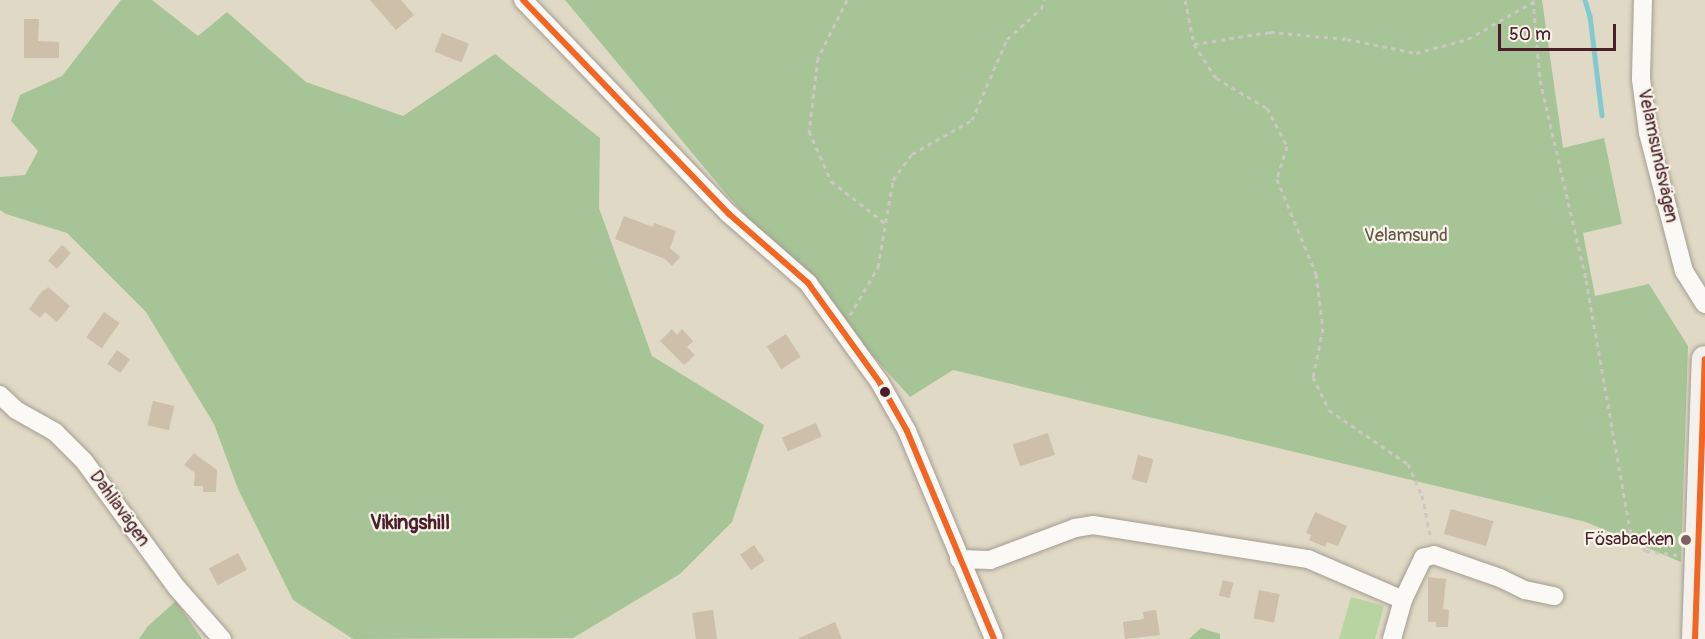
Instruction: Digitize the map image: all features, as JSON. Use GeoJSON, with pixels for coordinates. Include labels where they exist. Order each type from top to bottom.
{"type":"FeatureCollection","features":[{"type":"Feature","properties":{"kind":"street"},"geometry":{"type":"LineString","coordinates":[[523,0],[729,214],[808,283],[842,329],[880,382],[908,432],[994,639]]}},
{"type":"Feature","properties":{"kind":"street","name":"Velamsundsvägen"},"geometry":{"type":"LineString","coordinates":[[1643,0],[1641,79],[1648,133],[1684,271],[1705,304]]}},
{"type":"Feature","properties":{"kind":"street"},"geometry":{"type":"LineString","coordinates":[[1695,639],[1694,564],[1705,359]]}},
{"type":"Feature","properties":{"kind":"street","name":"Dahliavägen"},"geometry":{"type":"LineString","coordinates":[[0,395],[15,411],[56,432],[84,460],[177,588],[222,639]]}},
{"type":"Feature","properties":{"kind":"street"},"geometry":{"type":"LineString","coordinates":[[959,559],[990,560],[1075,528],[1093,525],[1308,559],[1403,600]]}},
{"type":"Feature","properties":{"kind":"street"},"geometry":{"type":"LineString","coordinates":[[1392,639],[1403,600],[1424,558],[1434,555],[1500,578],[1525,590],[1554,596]]}},
{"type":"Feature","properties":{"kind":"path"},"geometry":{"type":"LineString","coordinates":[[847,0],[818,58],[808,131],[831,181],[885,223]]}},
{"type":"Feature","properties":{"kind":"path"},"geometry":{"type":"LineString","coordinates":[[842,329],[878,267],[893,180],[912,154],[972,120],[1007,39],[1041,9],[1045,0]]}},
{"type":"Feature","properties":{"kind":"path"},"geometry":{"type":"LineString","coordinates":[[1185,0],[1194,44],[1216,78],[1248,94],[1267,108],[1287,146],[1277,179],[1316,274],[1323,328],[1313,377],[1329,410],[1408,464],[1422,495],[1434,555]]}},
{"type":"Feature","properties":{"kind":"path"},"geometry":{"type":"LineString","coordinates":[[1194,44],[1270,32],[1347,39],[1416,53],[1468,39],[1533,1],[1540,80],[1586,280],[1631,535],[1646,551],[1694,564]]}},
{"type":"Feature","properties":{"kind":"green space"},"geometry":{"type":"Polygon","coordinates":[[[121,0],[152,0],[198,36],[227,12],[306,82],[403,116],[495,54],[600,138],[599,208],[652,356],[764,425],[732,522],[680,574],[573,638],[353,639],[293,600],[238,489],[214,424],[146,312],[67,233],[6,214],[0,210],[0,177],[25,175],[38,151],[11,121],[20,95],[62,76],[121,0]]]}},
{"type":"Feature","properties":{"kind":"green space","name":"Velamsund"},"geometry":{"type":"Polygon","coordinates":[[[565,0],[1542,0],[1563,148],[1604,138],[1622,224],[1583,233],[1595,296],[1649,284],[1688,346],[1681,562],[1586,522],[953,370],[910,397],[728,196],[565,0]]]}},
{"type":"Feature","properties":{"kind":"green space"},"geometry":{"type":"Polygon","coordinates":[[[1351,597],[1384,606],[1375,639],[1339,639],[1351,597]]]}},
{"type":"Feature","properties":{"kind":"green space"},"geometry":{"type":"Polygon","coordinates":[[[176,601],[202,639],[139,639],[148,626],[176,601]]]}},
{"type":"Feature","properties":{"kind":"green space"},"geometry":{"type":"Polygon","coordinates":[[[1201,628],[1220,634],[1220,639],[1189,639],[1201,628]]]}},
{"type":"Feature","properties":{"kind":"building"},"geometry":{"type":"Polygon","coordinates":[[[370,0],[401,0],[414,15],[396,30],[370,0]]]}},
{"type":"Feature","properties":{"kind":"building"},"geometry":{"type":"Polygon","coordinates":[[[24,19],[39,19],[38,41],[59,42],[59,58],[24,58],[24,19]]]}},
{"type":"Feature","properties":{"kind":"building"},"geometry":{"type":"Polygon","coordinates":[[[442,33],[469,44],[461,62],[435,52],[442,33]]]}},
{"type":"Feature","properties":{"kind":"building"},"geometry":{"type":"Polygon","coordinates":[[[624,216],[653,227],[654,223],[676,231],[670,248],[680,257],[672,266],[665,259],[615,239],[624,216]]]}},
{"type":"Feature","properties":{"kind":"building"},"geometry":{"type":"Polygon","coordinates":[[[62,245],[71,253],[57,269],[48,261],[62,245]]]}},
{"type":"Feature","properties":{"kind":"building"},"geometry":{"type":"Polygon","coordinates":[[[48,287],[70,306],[57,322],[45,312],[40,318],[29,309],[43,290],[48,287]]]}},
{"type":"Feature","properties":{"kind":"building"},"geometry":{"type":"Polygon","coordinates":[[[104,312],[120,323],[102,348],[86,337],[104,312]]]}},
{"type":"Feature","properties":{"kind":"building"},"geometry":{"type":"Polygon","coordinates":[[[672,329],[677,335],[682,329],[693,341],[687,347],[695,355],[684,365],[660,341],[672,329]]]}},
{"type":"Feature","properties":{"kind":"building"},"geometry":{"type":"Polygon","coordinates":[[[786,334],[801,357],[781,369],[767,347],[786,334]]]}},
{"type":"Feature","properties":{"kind":"building"},"geometry":{"type":"Polygon","coordinates":[[[117,350],[130,359],[120,373],[107,364],[117,350]]]}},
{"type":"Feature","properties":{"kind":"building"},"geometry":{"type":"Polygon","coordinates":[[[153,401],[174,406],[169,430],[147,425],[153,401]]]}},
{"type":"Feature","properties":{"kind":"building"},"geometry":{"type":"Polygon","coordinates":[[[816,423],[822,437],[788,451],[782,437],[816,423]]]}},
{"type":"Feature","properties":{"kind":"building"},"geometry":{"type":"Polygon","coordinates":[[[1048,433],[1055,455],[1020,466],[1013,444],[1048,433]]]}},
{"type":"Feature","properties":{"kind":"building"},"geometry":{"type":"Polygon","coordinates":[[[194,453],[217,470],[216,492],[203,492],[203,486],[194,486],[195,473],[184,465],[194,453]]]}},
{"type":"Feature","properties":{"kind":"building"},"geometry":{"type":"Polygon","coordinates":[[[1138,455],[1153,459],[1147,483],[1132,479],[1138,455]]]}},
{"type":"Feature","properties":{"kind":"building"},"geometry":{"type":"Polygon","coordinates":[[[1451,509],[1493,521],[1486,546],[1444,534],[1451,509]]]}},
{"type":"Feature","properties":{"kind":"building"},"geometry":{"type":"Polygon","coordinates":[[[1315,512],[1347,526],[1338,546],[1327,542],[1325,547],[1309,540],[1311,535],[1306,533],[1315,512]]]}},
{"type":"Feature","properties":{"kind":"building"},"geometry":{"type":"Polygon","coordinates":[[[754,545],[765,561],[751,570],[740,555],[754,545]]]}},
{"type":"Feature","properties":{"kind":"building"},"geometry":{"type":"Polygon","coordinates":[[[238,553],[247,570],[218,585],[209,568],[238,553]]]}},
{"type":"Feature","properties":{"kind":"building"},"geometry":{"type":"Polygon","coordinates":[[[1428,577],[1446,579],[1443,609],[1449,610],[1448,627],[1436,627],[1436,622],[1428,622],[1428,577]]]}},
{"type":"Feature","properties":{"kind":"building"},"geometry":{"type":"Polygon","coordinates":[[[1223,580],[1234,583],[1229,598],[1219,595],[1223,580]]]}},
{"type":"Feature","properties":{"kind":"building"},"geometry":{"type":"Polygon","coordinates":[[[1259,590],[1280,594],[1274,622],[1253,618],[1259,590]]]}},
{"type":"Feature","properties":{"kind":"building"},"geometry":{"type":"Polygon","coordinates":[[[713,610],[717,639],[696,639],[692,613],[713,610]]]}},
{"type":"Feature","properties":{"kind":"building"},"geometry":{"type":"Polygon","coordinates":[[[1156,610],[1160,635],[1125,639],[1123,622],[1144,619],[1143,612],[1156,610]]]}},
{"type":"Feature","properties":{"kind":"building"},"geometry":{"type":"Polygon","coordinates":[[[835,622],[842,639],[797,639],[835,622]]]}},
{"type":"Feature","properties":{"kind":"waterway"},"geometry":{"type":"LineString","coordinates":[[1585,0],[1590,16],[1602,115]]}},
{"type":"Feature","properties":{"kind":"transit line"},"geometry":{"type":"LineString","coordinates":[[523,0],[729,214],[808,283],[880,383],[907,431],[994,639]]}},
{"type":"Feature","properties":{"kind":"transit line"},"geometry":{"type":"LineString","coordinates":[[1695,639],[1705,359]]}},
{"type":"Feature","properties":{"kind":"place","name":"Fösabacken"},"geometry":{"type":"Point","coordinates":[1686,540]}},
{"type":"Feature","properties":{"kind":"district","name":"Vikingshill"},"geometry":{"type":"Point","coordinates":[410,522]}}]}
